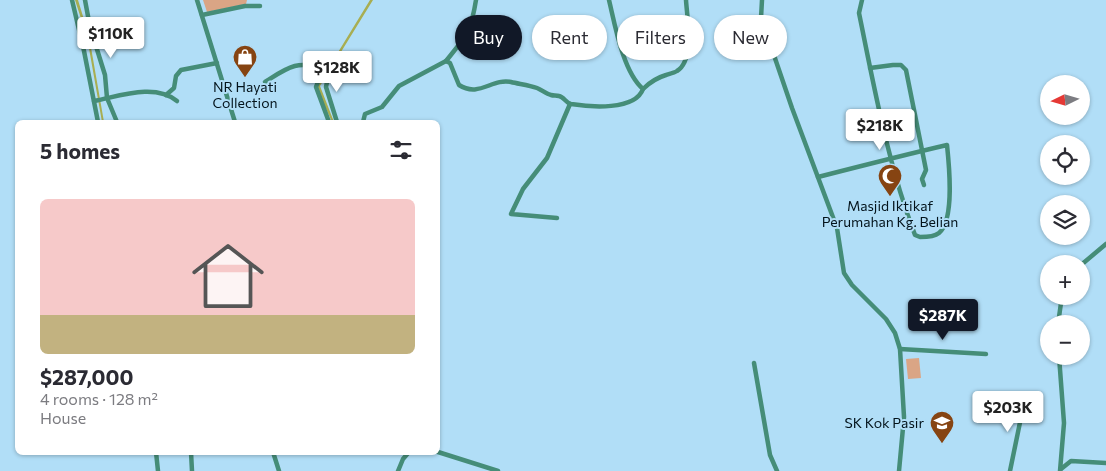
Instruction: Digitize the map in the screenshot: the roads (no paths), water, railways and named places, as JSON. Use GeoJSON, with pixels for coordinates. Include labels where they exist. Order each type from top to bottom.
{"type":"FeatureCollection","features":[{"type":"Feature","properties":{"kind":"street"},"geometry":{"type":"LineString","coordinates":[[72,0],[98,120]]}},
{"type":"Feature","properties":{"kind":"street"},"geometry":{"type":"LineString","coordinates":[[85,0],[90,27],[105,75],[105,99],[115,120]]}},
{"type":"Feature","properties":{"kind":"street"},"geometry":{"type":"LineString","coordinates":[[198,0],[235,120]]}},
{"type":"Feature","properties":{"kind":"street"},"geometry":{"type":"LineString","coordinates":[[364,120],[365,114],[382,107],[399,86],[446,61],[466,38],[476,0]]}},
{"type":"Feature","properties":{"kind":"street"},"geometry":{"type":"LineString","coordinates":[[609,0],[620,47],[633,78],[643,89]]}},
{"type":"Feature","properties":{"kind":"street"},"geometry":{"type":"LineString","coordinates":[[446,61],[450,63],[457,83],[462,87],[476,89],[507,81],[560,96],[570,104],[616,106],[626,103],[642,93],[643,89],[658,78],[678,71],[684,62],[687,54],[688,40],[686,0]]}},
{"type":"Feature","properties":{"kind":"street"},"geometry":{"type":"LineString","coordinates":[[762,0],[761,18],[764,30],[837,228],[844,273],[852,285],[886,319],[895,332],[900,349],[904,417],[899,471]]}},
{"type":"Feature","properties":{"kind":"street"},"geometry":{"type":"LineString","coordinates":[[818,177],[891,159],[922,151],[947,145],[950,192],[948,211],[941,230],[936,235],[920,238],[915,235],[891,159],[870,68],[859,12],[862,0]]}},
{"type":"Feature","properties":{"kind":"street"},"geometry":{"type":"LineString","coordinates":[[202,15],[245,6],[260,6]]}},
{"type":"Feature","properties":{"kind":"street"},"geometry":{"type":"LineString","coordinates":[[166,95],[174,88],[176,76],[181,70],[217,63]]}},
{"type":"Feature","properties":{"kind":"street"},"geometry":{"type":"LineString","coordinates":[[336,120],[326,88],[327,82],[338,65],[349,63]]}},
{"type":"Feature","properties":{"kind":"street"},"geometry":{"type":"LineString","coordinates":[[870,68],[893,64],[901,65],[906,70],[926,172],[922,179],[924,186]]}},
{"type":"Feature","properties":{"kind":"street"},"geometry":{"type":"LineString","coordinates":[[265,82],[288,67],[295,65],[318,68],[322,71],[316,87],[328,120]]}},
{"type":"Feature","properties":{"kind":"street"},"geometry":{"type":"LineString","coordinates":[[95,101],[140,92],[158,93],[177,101]]}},
{"type":"Feature","properties":{"kind":"street"},"geometry":{"type":"LineString","coordinates":[[556,218],[534,215],[513,216],[512,211],[523,189],[547,158],[570,104]]}},
{"type":"Feature","properties":{"kind":"street"},"geometry":{"type":"LineString","coordinates":[[1090,257],[1106,244]]}},
{"type":"Feature","properties":{"kind":"street"},"geometry":{"type":"LineString","coordinates":[[900,349],[986,354]]}},
{"type":"Feature","properties":{"kind":"street"},"geometry":{"type":"LineString","coordinates":[[754,363],[770,456],[777,471]]}},
{"type":"Feature","properties":{"kind":"street"},"geometry":{"type":"LineString","coordinates":[[1060,365],[1064,423],[1060,470]]}},
{"type":"Feature","properties":{"kind":"street"},"geometry":{"type":"LineString","coordinates":[[1010,471],[1025,398]]}},
{"type":"Feature","properties":{"kind":"street"},"geometry":{"type":"LineString","coordinates":[[440,453],[498,471]]}},
{"type":"Feature","properties":{"kind":"street"},"geometry":{"type":"LineString","coordinates":[[156,455],[158,471]]}},
{"type":"Feature","properties":{"kind":"street"},"geometry":{"type":"LineString","coordinates":[[190,455],[192,471]]}},
{"type":"Feature","properties":{"kind":"street"},"geometry":{"type":"LineString","coordinates":[[398,471],[406,455]]}},
{"type":"Feature","properties":{"kind":"street"},"geometry":{"type":"LineString","coordinates":[[1060,470],[1071,461],[1106,463]]}},
{"type":"Feature","properties":{"kind":"street"},"geometry":{"type":"LineString","coordinates":[[273,471],[277,466]]}},
{"type":"Feature","properties":{"kind":"place","name":"NR Hayati Collection"},"geometry":{"type":"Point","coordinates":[245,78]}},
{"type":"Feature","properties":{"kind":"place","name":"Masjid Iktikaf Perumahan Kg. Belian"},"geometry":{"type":"Point","coordinates":[890,197]}},
{"type":"Feature","properties":{"kind":"place","name":"SK Kok Pasir"},"geometry":{"type":"Point","coordinates":[942,444]}}]}
